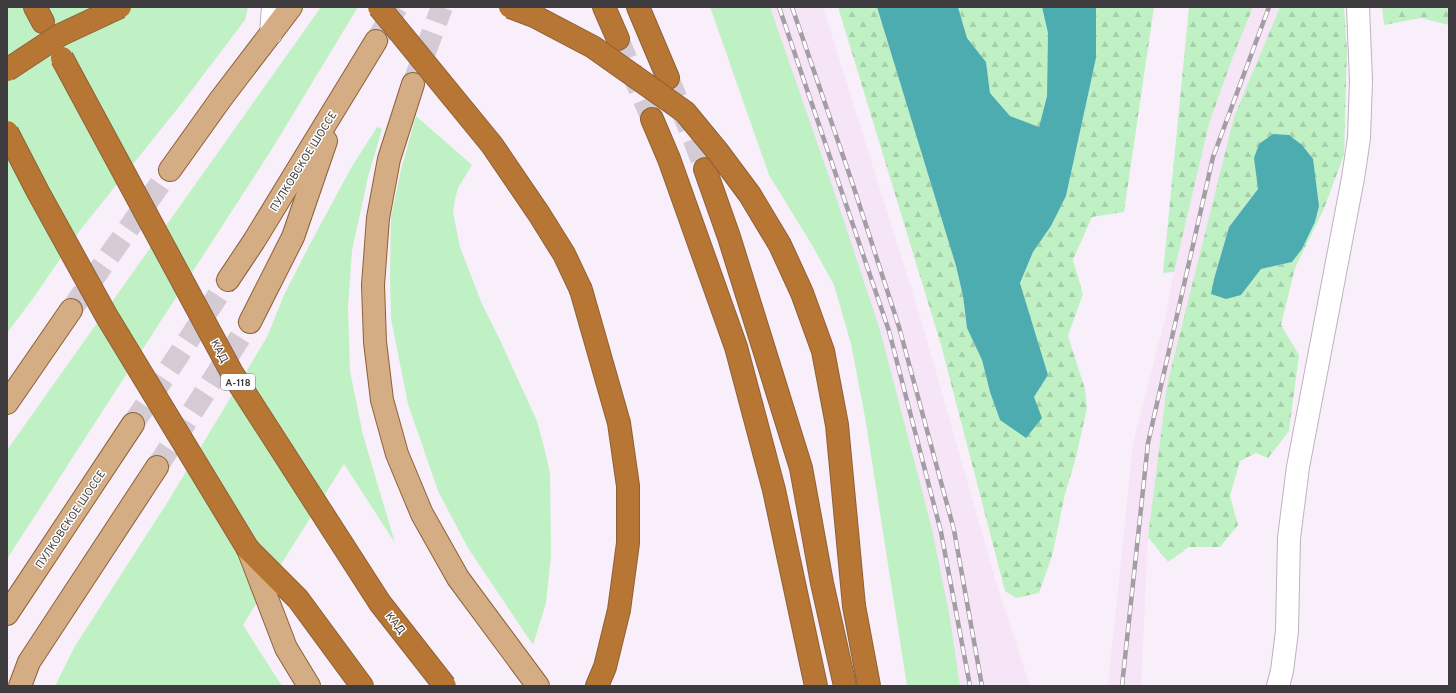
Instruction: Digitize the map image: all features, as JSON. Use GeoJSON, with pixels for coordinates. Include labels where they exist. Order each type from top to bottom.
{"type":"FeatureCollection","features":[{"type":"Feature","properties":{"kind":"highway"},"geometry":{"type":"LineString","coordinates":[[7,70],[60,35],[120,7]]}},
{"type":"Feature","properties":{"kind":"highway"},"geometry":{"type":"LineString","coordinates":[[380,7],[492,145],[564,254],[581,290],[619,423],[628,486],[628,543],[619,610],[605,667],[597,686]]}},
{"type":"Feature","properties":{"kind":"highway"},"geometry":{"type":"LineString","coordinates":[[510,7],[534,16],[593,47],[685,112],[718,152],[750,195],[780,245],[802,293],[823,351],[837,425],[854,606],[869,686]]}},
{"type":"Feature","properties":{"kind":"highway"},"geometry":{"type":"LineString","coordinates":[[604,7],[618,39]]}},
{"type":"Feature","properties":{"kind":"highway"},"geometry":{"type":"LineString","coordinates":[[638,7],[668,78]]}},
{"type":"Feature","properties":{"kind":"highway","name":"КАД"},"geometry":{"type":"LineString","coordinates":[[62,58],[232,372],[380,603],[445,686]]}},
{"type":"Feature","properties":{"kind":"highway"},"geometry":{"type":"LineString","coordinates":[[652,119],[669,159],[736,347],[774,490],[816,686]]}},
{"type":"Feature","properties":{"kind":"highway"},"geometry":{"type":"LineString","coordinates":[[7,132],[38,192],[106,315],[248,549],[298,600],[362,686]]}},
{"type":"Feature","properties":{"kind":"highway"},"geometry":{"type":"LineString","coordinates":[[705,169],[729,237],[801,468],[822,583],[845,686]]}},
{"type":"Feature","properties":{"kind":"main road"},"geometry":{"type":"LineString","coordinates":[[170,170],[220,100],[291,7]]}},
{"type":"Feature","properties":{"kind":"main road","name":"ПУЛКОВСКОЕ ШОССЕ"},"geometry":{"type":"LineString","coordinates":[[228,280],[254,241],[376,41]]}},
{"type":"Feature","properties":{"kind":"main road"},"geometry":{"type":"LineString","coordinates":[[413,84],[389,159],[378,218],[373,285],[375,342],[382,400],[399,461],[422,514],[458,578],[538,686]]}},
{"type":"Feature","properties":{"kind":"main road"},"geometry":{"type":"LineString","coordinates":[[250,322],[293,237],[340,102]]}},
{"type":"Feature","properties":{"kind":"main road"},"geometry":{"type":"LineString","coordinates":[[7,403],[39,354],[71,310]]}},
{"type":"Feature","properties":{"kind":"main road"},"geometry":{"type":"LineString","coordinates":[[7,381],[39,354]]}},
{"type":"Feature","properties":{"kind":"main road","name":"ПУЛКОВСКОЕ ШОССЕ"},"geometry":{"type":"LineString","coordinates":[[7,614],[133,424]]}},
{"type":"Feature","properties":{"kind":"main road"},"geometry":{"type":"LineString","coordinates":[[20,686],[29,662],[158,466]]}},
{"type":"Feature","properties":{"kind":"main road"},"geometry":{"type":"LineString","coordinates":[[248,549],[286,648],[309,686]]}},
{"type":"Feature","properties":{"kind":"street"},"geometry":{"type":"LineString","coordinates":[[271,34],[273,7]]}},
{"type":"Feature","properties":{"kind":"street"},"geometry":{"type":"LineString","coordinates":[[1278,686],[1282,670],[1287,631],[1289,538],[1298,468],[1353,178],[1359,138],[1361,81],[1358,7]]}},
{"type":"Feature","properties":{"kind":"shaded area"},"geometry":{"type":"Polygon","coordinates":[[[725,7],[823,7],[921,320],[999,592],[1030,686],[923,686],[842,283],[725,7]]]}},
{"type":"Feature","properties":{"kind":"shaded area"},"geometry":{"type":"Polygon","coordinates":[[[1253,7],[1280,7],[1234,117],[1167,385],[1148,537],[1141,686],[1108,686],[1133,443],[1166,315],[1174,271],[1209,124],[1232,59],[1253,7]]]}},
{"type":"Feature","properties":{"kind":"green space"},"geometry":{"type":"Polygon","coordinates":[[[7,7],[248,7],[245,20],[182,103],[81,229],[7,333],[7,7]]]}},
{"type":"Feature","properties":{"kind":"green space"},"geometry":{"type":"Polygon","coordinates":[[[321,7],[358,7],[272,149],[7,559],[7,450],[321,7]]]}},
{"type":"Feature","properties":{"kind":"green space"},"geometry":{"type":"Polygon","coordinates":[[[710,7],[770,7],[834,191],[880,330],[932,529],[950,618],[960,686],[907,686],[865,417],[851,344],[834,285],[812,245],[769,175],[710,7]]]}},
{"type":"Feature","properties":{"kind":"green space"},"geometry":{"type":"Polygon","coordinates":[[[838,7],[877,7],[956,266],[963,296],[967,328],[982,360],[990,392],[1000,420],[1034,397],[1048,375],[1020,283],[1033,252],[1051,226],[1066,196],[1096,58],[1096,7],[1154,7],[1124,212],[1092,217],[1073,260],[1083,294],[1068,336],[1085,389],[1087,408],[1076,457],[1065,494],[1052,556],[1039,593],[1016,598],[1005,591],[941,345],[838,7]]]}},
{"type":"Feature","properties":{"kind":"green space"},"geometry":{"type":"Polygon","coordinates":[[[958,7],[1042,7],[1048,33],[1047,96],[1039,127],[1010,116],[990,93],[986,62],[967,38],[958,7]]]}},
{"type":"Feature","properties":{"kind":"green space"},"geometry":{"type":"Polygon","coordinates":[[[1189,7],[1253,7],[1232,59],[1209,124],[1174,272],[1163,273],[1189,7]]]}},
{"type":"Feature","properties":{"kind":"green space"},"geometry":{"type":"Polygon","coordinates":[[[1280,7],[1344,7],[1347,50],[1344,155],[1323,211],[1295,268],[1281,325],[1299,355],[1289,431],[1268,458],[1256,453],[1240,461],[1230,496],[1238,525],[1220,547],[1189,547],[1168,562],[1148,537],[1167,385],[1234,117],[1280,7]],[[1258,189],[1229,227],[1214,279],[1212,294],[1241,295],[1261,269],[1292,262],[1302,249],[1315,222],[1319,206],[1258,189]]]}},
{"type":"Feature","properties":{"kind":"green space"},"geometry":{"type":"Polygon","coordinates":[[[1382,7],[1449,7],[1449,25],[1421,18],[1384,25],[1382,7]]]}},
{"type":"Feature","properties":{"kind":"green space"},"geometry":{"type":"Polygon","coordinates":[[[416,116],[472,165],[458,188],[453,212],[460,247],[482,304],[537,421],[550,473],[551,555],[546,603],[533,645],[468,548],[438,491],[408,404],[391,319],[391,217],[401,170],[416,116]]]}},
{"type":"Feature","properties":{"kind":"green space"},"geometry":{"type":"Polygon","coordinates":[[[377,127],[382,129],[368,177],[352,251],[348,306],[350,371],[363,435],[395,543],[344,464],[243,625],[282,686],[55,686],[75,646],[167,503],[267,337],[284,295],[309,246],[351,168],[377,127]]]}},
{"type":"Feature","properties":{"kind":"water"},"geometry":{"type":"Polygon","coordinates":[[[877,7],[958,7],[967,38],[986,62],[990,93],[1010,116],[1039,127],[1047,96],[1048,33],[1042,7],[1096,7],[1096,58],[1066,196],[1051,226],[1033,252],[1020,283],[1048,375],[1034,397],[1042,418],[1026,438],[1000,420],[990,392],[982,360],[967,328],[963,296],[956,266],[877,7]]]}},
{"type":"Feature","properties":{"kind":"water"},"geometry":{"type":"Polygon","coordinates":[[[1273,134],[1289,135],[1302,145],[1313,159],[1319,206],[1315,222],[1302,249],[1292,262],[1261,269],[1241,295],[1226,299],[1211,294],[1229,227],[1258,189],[1254,158],[1259,144],[1273,134]]]}},
{"type":"Feature","properties":{"kind":"tunnel"},"geometry":{"type":"LineString","coordinates":[[376,41],[397,7]]}},
{"type":"Feature","properties":{"kind":"tunnel"},"geometry":{"type":"LineString","coordinates":[[413,84],[442,7]]}},
{"type":"Feature","properties":{"kind":"tunnel"},"geometry":{"type":"LineString","coordinates":[[618,39],[652,119]]}},
{"type":"Feature","properties":{"kind":"tunnel"},"geometry":{"type":"LineString","coordinates":[[668,78],[705,169]]}},
{"type":"Feature","properties":{"kind":"tunnel"},"geometry":{"type":"LineString","coordinates":[[71,310],[170,170]]}},
{"type":"Feature","properties":{"kind":"tunnel"},"geometry":{"type":"LineString","coordinates":[[133,424],[228,280]]}},
{"type":"Feature","properties":{"kind":"tunnel"},"geometry":{"type":"LineString","coordinates":[[157,467],[250,322]]}},
{"type":"Feature","properties":{"kind":"railway"},"geometry":{"type":"LineString","coordinates":[[779,7],[889,331],[941,532],[970,686]]}},
{"type":"Feature","properties":{"kind":"railway"},"geometry":{"type":"LineString","coordinates":[[792,7],[853,185],[899,327],[954,530],[982,686]]}},
{"type":"Feature","properties":{"kind":"railway"},"geometry":{"type":"LineString","coordinates":[[1122,686],[1148,443],[1213,157],[1269,7]]}}]}
